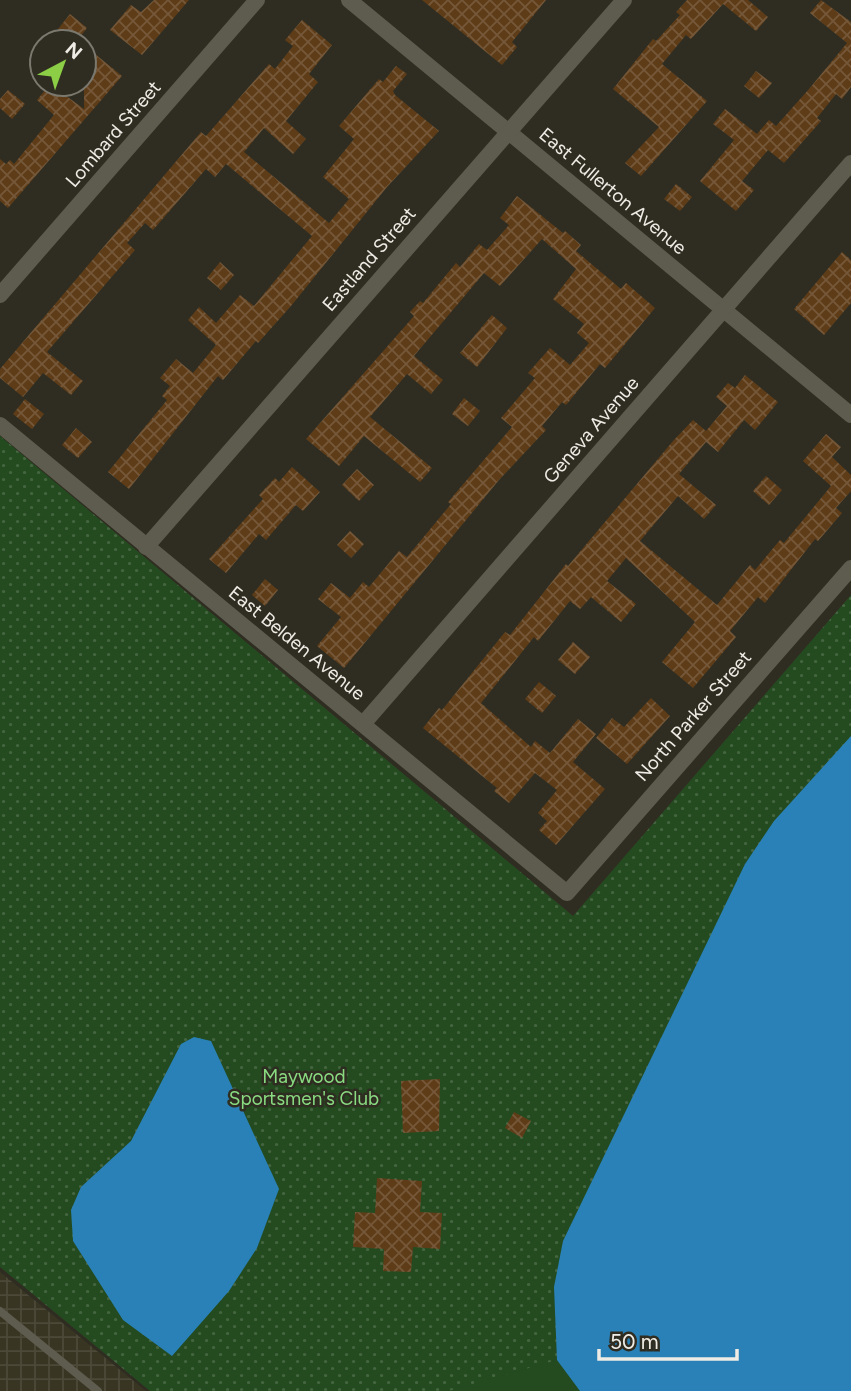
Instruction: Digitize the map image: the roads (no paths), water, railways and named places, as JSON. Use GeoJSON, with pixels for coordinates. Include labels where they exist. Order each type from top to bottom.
{"type":"FeatureCollection","features":[{"type":"Feature","properties":{"kind":"street","name":"Lombard Street"},"geometry":{"type":"LineString","coordinates":[[0,295],[257,0]]}},
{"type":"Feature","properties":{"kind":"street","name":"East Fullerton Avenue"},"geometry":{"type":"LineString","coordinates":[[349,0],[851,415]]}},
{"type":"Feature","properties":{"kind":"street","name":"Eastland Street"},"geometry":{"type":"LineString","coordinates":[[146,547],[624,0]]}},
{"type":"Feature","properties":{"kind":"street","name":"Geneva Avenue"},"geometry":{"type":"LineString","coordinates":[[363,724],[851,163]]}},
{"type":"Feature","properties":{"kind":"street","name":"East Belden Avenue"},"geometry":{"type":"LineString","coordinates":[[0,425],[567,892]]}},
{"type":"Feature","properties":{"kind":"street","name":"North Parker Street"},"geometry":{"type":"LineString","coordinates":[[567,892],[851,568]]}},
{"type":"Feature","properties":{"kind":"lane"},"geometry":{"type":"LineString","coordinates":[[0,1311],[98,1391]]}},
{"type":"Feature","properties":{"kind":"water"},"geometry":{"type":"Polygon","coordinates":[[[851,736],[851,1391],[580,1391],[557,1360],[554,1287],[563,1241],[745,864],[774,821],[851,736]]]}},
{"type":"Feature","properties":{"kind":"water"},"geometry":{"type":"Polygon","coordinates":[[[194,1037],[211,1041],[279,1189],[257,1248],[229,1291],[172,1356],[123,1320],[73,1241],[71,1210],[81,1187],[131,1141],[181,1044],[194,1037]]]}},
{"type":"Feature","properties":{"kind":"park label","name":"Maywood Sportsmen's Club"},"geometry":{"type":"Point","coordinates":[304,1087]}}]}
